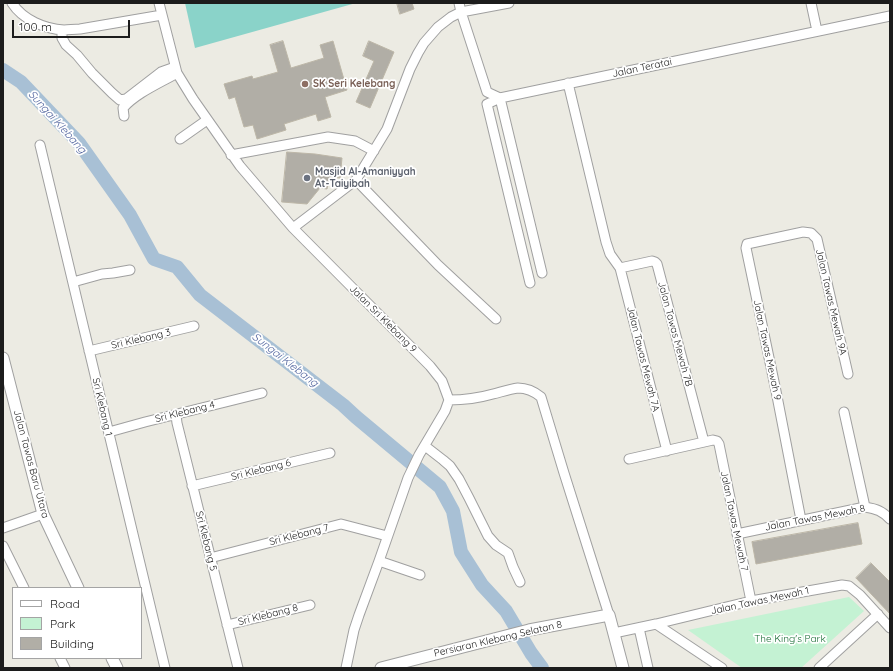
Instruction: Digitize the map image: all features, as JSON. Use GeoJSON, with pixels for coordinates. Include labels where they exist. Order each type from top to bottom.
{"type":"FeatureCollection","features":[{"type":"Feature","properties":{"kind":"street"},"geometry":{"type":"LineString","coordinates":[[12,3],[30,20],[50,28],[62,30],[80,29],[162,15]]}},
{"type":"Feature","properties":{"kind":"street","name":"Jalan Sri Klebang 9"},"geometry":{"type":"LineString","coordinates":[[159,3],[176,70],[183,85],[231,155],[293,228],[430,366],[442,381],[449,400]]}},
{"type":"Feature","properties":{"kind":"street"},"geometry":{"type":"LineString","coordinates":[[293,228],[356,180],[387,129],[410,69],[418,53],[424,43],[438,27],[460,8],[509,3]]}},
{"type":"Feature","properties":{"kind":"street"},"geometry":{"type":"LineString","coordinates":[[810,3],[817,31]]}},
{"type":"Feature","properties":{"kind":"street"},"geometry":{"type":"LineString","coordinates":[[460,8],[486,92],[500,98]]}},
{"type":"Feature","properties":{"kind":"street","name":"Jalan Teratai"},"geometry":{"type":"LineString","coordinates":[[500,98],[890,16]]}},
{"type":"Feature","properties":{"kind":"street"},"geometry":{"type":"LineString","coordinates":[[62,30],[62,38],[66,45],[120,100],[126,99],[160,72],[176,70]]}},
{"type":"Feature","properties":{"kind":"street"},"geometry":{"type":"LineString","coordinates":[[124,116],[123,108],[127,103],[176,70]]}},
{"type":"Feature","properties":{"kind":"street","name":"Jalan Tawas Mewah 7A"},"geometry":{"type":"LineString","coordinates":[[568,83],[606,242],[610,254],[620,268],[667,450]]}},
{"type":"Feature","properties":{"kind":"street"},"geometry":{"type":"LineString","coordinates":[[500,98],[542,273]]}},
{"type":"Feature","properties":{"kind":"street"},"geometry":{"type":"LineString","coordinates":[[500,98],[487,104],[530,283]]}},
{"type":"Feature","properties":{"kind":"street"},"geometry":{"type":"LineString","coordinates":[[180,139],[207,120]]}},
{"type":"Feature","properties":{"kind":"street"},"geometry":{"type":"LineString","coordinates":[[231,155],[328,137],[355,141],[374,151]]}},
{"type":"Feature","properties":{"kind":"street","name":"Sri Klebang 1"},"geometry":{"type":"LineString","coordinates":[[40,145],[165,668]]}},
{"type":"Feature","properties":{"kind":"street"},"geometry":{"type":"LineString","coordinates":[[356,180],[438,265],[496,319]]}},
{"type":"Feature","properties":{"kind":"street","name":"Jalan Tawas Mewah 9"},"geometry":{"type":"LineString","coordinates":[[801,520],[746,248],[747,244],[803,232],[811,233]]}},
{"type":"Feature","properties":{"kind":"street","name":"Jalan Tawas Mewah 9A"},"geometry":{"type":"LineString","coordinates":[[811,233],[817,239],[848,374]]}},
{"type":"Feature","properties":{"kind":"street","name":"Jalan Tawas Mewah 7B"},"geometry":{"type":"LineString","coordinates":[[620,268],[652,261],[657,264],[704,442]]}},
{"type":"Feature","properties":{"kind":"street"},"geometry":{"type":"LineString","coordinates":[[73,282],[105,274],[113,274],[130,270]]}},
{"type":"Feature","properties":{"kind":"street","name":"Sri Klebang 3"},"geometry":{"type":"LineString","coordinates":[[89,351],[194,326]]}},
{"type":"Feature","properties":{"kind":"street","name":"Jalan Tawas Baru Utara"},"geometry":{"type":"LineString","coordinates":[[3,358],[43,514],[78,587]]}},
{"type":"Feature","properties":{"kind":"street"},"geometry":{"type":"LineString","coordinates":[[346,668],[354,630],[408,478],[419,455],[445,411],[449,400],[462,400],[487,396],[518,388],[537,393],[541,397],[609,615],[623,668]]}},
{"type":"Feature","properties":{"kind":"street","name":"Sri Klebang 4"},"geometry":{"type":"LineString","coordinates":[[109,432],[262,393]]}},
{"type":"Feature","properties":{"kind":"street"},"geometry":{"type":"LineString","coordinates":[[844,412],[865,507]]}},
{"type":"Feature","properties":{"kind":"street","name":"Sri Klebang 5"},"geometry":{"type":"LineString","coordinates":[[176,415],[192,486],[238,668]]}},
{"type":"Feature","properties":{"kind":"street","name":"Jalan Tawas Mewah 7"},"geometry":{"type":"LineString","coordinates":[[704,442],[713,440],[717,441],[719,444],[751,602]]}},
{"type":"Feature","properties":{"kind":"street"},"geometry":{"type":"LineString","coordinates":[[629,459],[704,442]]}},
{"type":"Feature","properties":{"kind":"street"},"geometry":{"type":"LineString","coordinates":[[425,446],[450,466],[470,498],[488,536],[496,546],[508,553],[520,582]]}},
{"type":"Feature","properties":{"kind":"street","name":"Sri Klebang 6"},"geometry":{"type":"LineString","coordinates":[[192,486],[330,453]]}},
{"type":"Feature","properties":{"kind":"street","name":"Jalan Tawas Mewah 8"},"geometry":{"type":"LineString","coordinates":[[737,534],[865,507],[884,512],[890,519]]}},
{"type":"Feature","properties":{"kind":"street"},"geometry":{"type":"LineString","coordinates":[[3,528],[43,514]]}},
{"type":"Feature","properties":{"kind":"street","name":"Sri Klebang 7"},"geometry":{"type":"LineString","coordinates":[[210,558],[341,524],[387,536]]}},
{"type":"Feature","properties":{"kind":"street"},"geometry":{"type":"LineString","coordinates":[[3,546],[24,587]]}},
{"type":"Feature","properties":{"kind":"street"},"geometry":{"type":"LineString","coordinates":[[379,561],[420,575]]}},
{"type":"Feature","properties":{"kind":"street","name":"Jalan Tawas Mewah 1"},"geometry":{"type":"LineString","coordinates":[[614,633],[751,602],[842,585],[849,586],[856,592],[890,628]]}},
{"type":"Feature","properties":{"kind":"street","name":"Sri Klebang 8"},"geometry":{"type":"LineString","coordinates":[[227,625],[310,605]]}},
{"type":"Feature","properties":{"kind":"street"},"geometry":{"type":"LineString","coordinates":[[819,668],[878,614]]}},
{"type":"Feature","properties":{"kind":"street","name":"Persiaran Klebang Selatan 8"},"geometry":{"type":"LineString","coordinates":[[381,668],[395,666],[529,630],[609,615]]}},
{"type":"Feature","properties":{"kind":"street"},"geometry":{"type":"LineString","coordinates":[[656,624],[722,668]]}},
{"type":"Feature","properties":{"kind":"street"},"geometry":{"type":"LineString","coordinates":[[639,628],[648,668]]}},
{"type":"Feature","properties":{"kind":"street"},"geometry":{"type":"LineString","coordinates":[[60,659],[65,668]]}},
{"type":"Feature","properties":{"kind":"street"},"geometry":{"type":"LineString","coordinates":[[113,659],[118,668]]}},
{"type":"Feature","properties":{"kind":"green space","name":"The King's Park"},"geometry":{"type":"Polygon","coordinates":[[[849,597],[864,611],[801,668],[742,668],[688,630],[849,597]]]}},
{"type":"Feature","properties":{"kind":"shaded area"},"geometry":{"type":"Polygon","coordinates":[[[185,3],[356,3],[195,48],[185,3]]]}},
{"type":"Feature","properties":{"kind":"building"},"geometry":{"type":"Polygon","coordinates":[[[397,3],[412,3],[414,9],[400,14],[397,3]]]}},
{"type":"Feature","properties":{"kind":"building"},"geometry":{"type":"Polygon","coordinates":[[[283,41],[291,68],[324,58],[320,45],[333,41],[347,90],[325,97],[331,117],[318,121],[316,114],[284,124],[286,130],[257,139],[253,125],[244,127],[235,97],[229,99],[224,84],[252,76],[253,79],[278,72],[270,45],[283,41]]]}},
{"type":"Feature","properties":{"kind":"building"},"geometry":{"type":"Polygon","coordinates":[[[369,41],[394,52],[370,108],[356,102],[374,61],[363,56],[369,41]]]}},
{"type":"Feature","properties":{"kind":"building","name":"Masjid Al-Amaniyyah At-Taiyibah"},"geometry":{"type":"Polygon","coordinates":[[[287,152],[342,158],[340,178],[330,177],[327,189],[320,188],[307,204],[282,202],[287,152]]]}},
{"type":"Feature","properties":{"kind":"building"},"geometry":{"type":"Polygon","coordinates":[[[858,523],[862,544],[756,564],[752,542],[858,523]]]}},
{"type":"Feature","properties":{"kind":"building"},"geometry":{"type":"Polygon","coordinates":[[[871,563],[890,582],[890,614],[856,578],[871,563]]]}},
{"type":"Feature","properties":{"kind":"waterway","name":"Sungai Klebang"},"geometry":{"type":"LineString","coordinates":[[3,70],[21,82],[79,143],[130,215],[154,259],[177,267],[200,295],[343,405],[440,487],[453,511],[461,552],[482,585],[506,611],[531,653],[542,668]]}},
{"type":"Feature","properties":{"kind":"place","name":"SK Seri Kelebang"},"geometry":{"type":"Point","coordinates":[305,84]}},
{"type":"Feature","properties":{"kind":"place","name":"Masjid Al-Amaniyyah At-Taiyibah"},"geometry":{"type":"Point","coordinates":[307,178]}}]}
